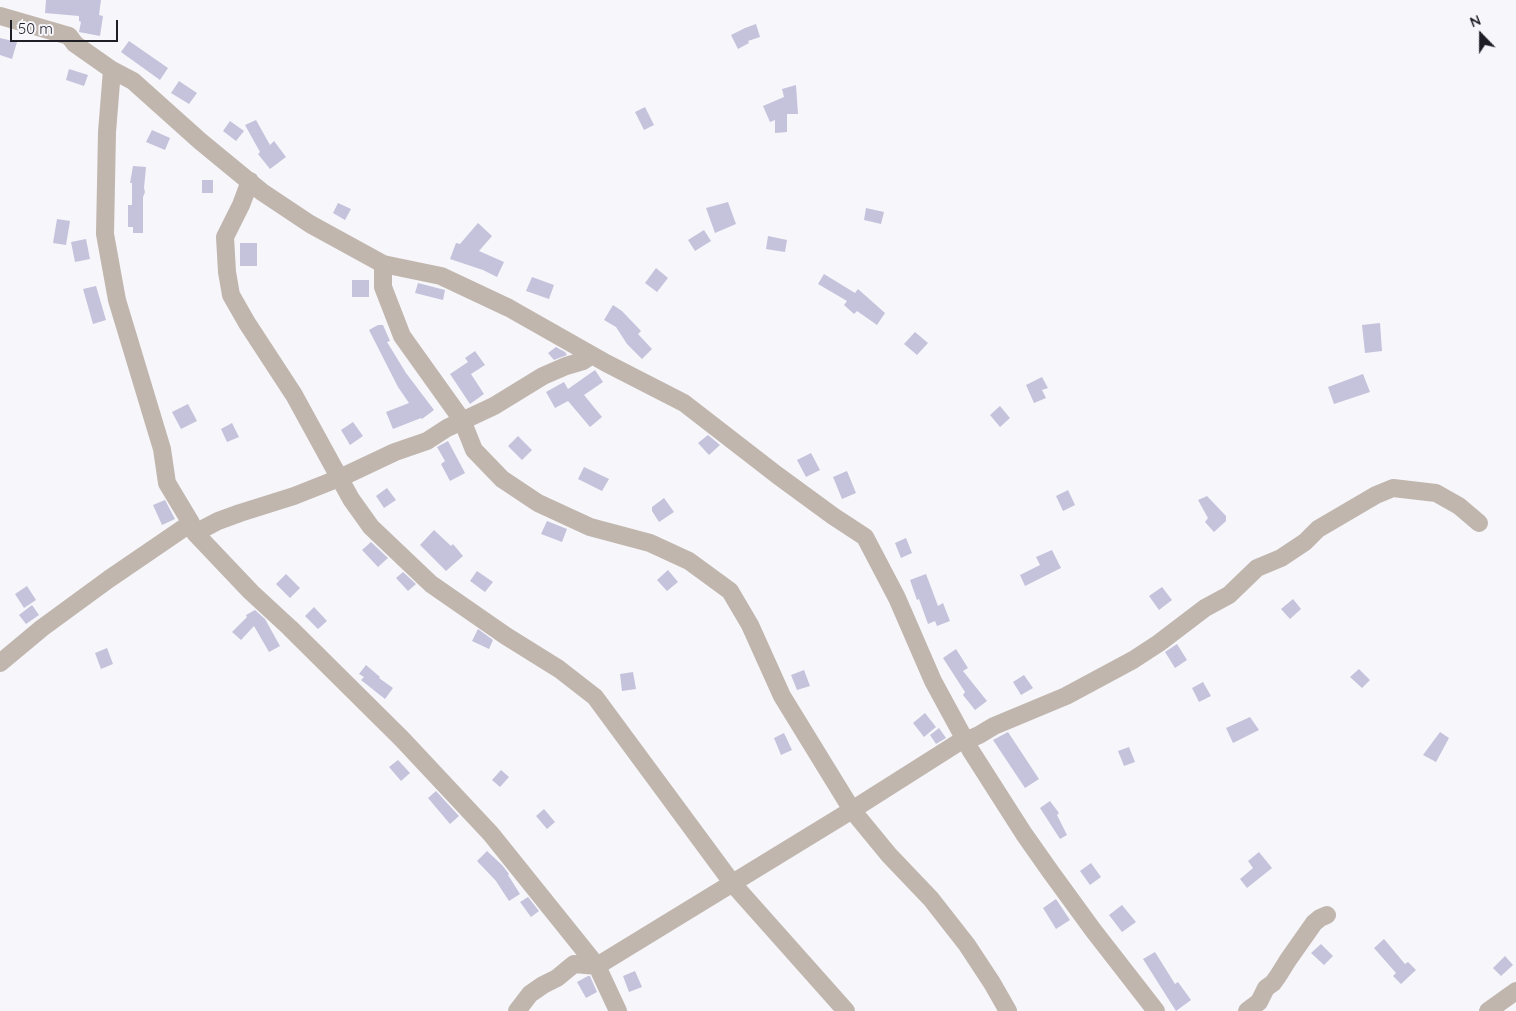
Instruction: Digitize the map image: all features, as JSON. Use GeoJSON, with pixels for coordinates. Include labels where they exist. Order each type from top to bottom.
{"type":"FeatureCollection","features":[{"type":"Feature","properties":{"kind":"street"},"geometry":{"type":"LineString","coordinates":[[0,16],[68,36],[75,44],[112,70],[133,81],[262,192],[310,224],[383,264],[440,276],[509,308],[592,355],[684,403],[777,476],[865,537],[897,598],[933,681],[964,739],[1050,872],[1156,1011]]}},
{"type":"Feature","properties":{"kind":"street"},"geometry":{"type":"LineString","coordinates":[[112,70],[107,132],[105,234],[117,300],[162,449],[167,483],[193,528],[251,592],[290,628],[402,740],[491,834],[597,966],[618,1011]]}},
{"type":"Feature","properties":{"kind":"street"},"geometry":{"type":"LineString","coordinates":[[250,181],[242,205],[225,237],[227,272],[231,295],[294,396],[351,499],[371,527],[431,584],[506,636],[559,669],[595,697],[733,884],[846,1011]]}},
{"type":"Feature","properties":{"kind":"street"},"geometry":{"type":"LineString","coordinates":[[383,264],[383,287],[402,336],[462,420],[474,450],[502,479],[538,503],[590,527],[650,543],[690,561],[730,591],[750,625],[782,696],[852,810],[889,855],[931,899],[967,945],[1008,1011]]}},
{"type":"Feature","properties":{"kind":"street"},"geometry":{"type":"LineString","coordinates":[[0,663],[42,628],[165,539],[193,528],[212,524],[294,496],[347,476],[394,452],[427,441],[462,420],[494,406],[543,376],[583,361],[592,355]]}},
{"type":"Feature","properties":{"kind":"street"},"geometry":{"type":"LineString","coordinates":[[517,1011],[530,994],[557,978],[574,964],[597,966],[733,884],[964,739],[970,739],[994,726],[1066,696],[1133,660],[1205,608],[1228,594],[1257,568],[1281,558],[1305,542],[1318,529],[1349,512],[1362,502],[1393,488],[1436,492],[1459,506],[1479,523]]}},
{"type":"Feature","properties":{"kind":"street"},"geometry":{"type":"LineString","coordinates":[[1248,1011],[1259,1002],[1266,988],[1278,976],[1314,924],[1320,918],[1327,916]]}},
{"type":"Feature","properties":{"kind":"street"},"geometry":{"type":"LineString","coordinates":[[1488,1011],[1516,991]]}},
{"type":"Feature","properties":{"kind":"building"},"geometry":{"type":"Polygon","coordinates":[[[46,0],[101,0],[99,15],[103,16],[100,36],[79,32],[81,22],[79,21],[79,16],[45,13],[46,0]]]}},
{"type":"Feature","properties":{"kind":"building"},"geometry":{"type":"Polygon","coordinates":[[[756,24],[760,37],[748,41],[749,43],[738,49],[731,35],[756,24]]]}},
{"type":"Feature","properties":{"kind":"building"},"geometry":{"type":"Polygon","coordinates":[[[0,38],[17,42],[12,59],[0,55],[0,38]]]}},
{"type":"Feature","properties":{"kind":"building"},"geometry":{"type":"Polygon","coordinates":[[[129,41],[168,68],[160,80],[121,52],[129,41]]]}},
{"type":"Feature","properties":{"kind":"building"},"geometry":{"type":"Polygon","coordinates":[[[69,69],[88,75],[84,86],[66,80],[69,69]]]}},
{"type":"Feature","properties":{"kind":"building"},"geometry":{"type":"Polygon","coordinates":[[[179,81],[197,93],[189,104],[171,93],[179,81]]]}},
{"type":"Feature","properties":{"kind":"building"},"geometry":{"type":"Polygon","coordinates":[[[796,85],[798,114],[787,114],[787,132],[775,133],[775,120],[770,122],[763,106],[784,97],[782,89],[796,85]]]}},
{"type":"Feature","properties":{"kind":"building"},"geometry":{"type":"Polygon","coordinates":[[[645,107],[654,125],[644,130],[635,112],[645,107]]]}},
{"type":"Feature","properties":{"kind":"building"},"geometry":{"type":"Polygon","coordinates":[[[256,120],[270,145],[274,141],[286,157],[270,169],[258,154],[260,152],[245,125],[256,120]]]}},
{"type":"Feature","properties":{"kind":"building"},"geometry":{"type":"Polygon","coordinates":[[[230,121],[244,131],[236,141],[223,131],[230,121]]]}},
{"type":"Feature","properties":{"kind":"building"},"geometry":{"type":"Polygon","coordinates":[[[152,130],[170,138],[165,150],[146,142],[152,130]]]}},
{"type":"Feature","properties":{"kind":"building"},"geometry":{"type":"Polygon","coordinates":[[[133,166],[146,167],[143,197],[143,233],[133,233],[133,227],[128,227],[128,205],[132,205],[132,183],[130,183],[133,166]]]}},
{"type":"Feature","properties":{"kind":"building"},"geometry":{"type":"Polygon","coordinates":[[[202,180],[213,180],[213,193],[202,193],[202,180]]]}},
{"type":"Feature","properties":{"kind":"building"},"geometry":{"type":"Polygon","coordinates":[[[728,202],[736,224],[715,233],[706,208],[728,202]]]}},
{"type":"Feature","properties":{"kind":"building"},"geometry":{"type":"Polygon","coordinates":[[[338,203],[351,209],[345,220],[333,213],[338,203]]]}},
{"type":"Feature","properties":{"kind":"building"},"geometry":{"type":"Polygon","coordinates":[[[866,208],[884,212],[881,224],[864,220],[866,208]]]}},
{"type":"Feature","properties":{"kind":"building"},"geometry":{"type":"Polygon","coordinates":[[[57,219],[70,221],[66,245],[53,243],[57,219]]]}},
{"type":"Feature","properties":{"kind":"building"},"geometry":{"type":"Polygon","coordinates":[[[478,223],[492,236],[479,251],[504,262],[497,277],[483,270],[450,259],[456,243],[460,244],[478,223]]]}},
{"type":"Feature","properties":{"kind":"building"},"geometry":{"type":"Polygon","coordinates":[[[704,230],[711,241],[695,251],[688,240],[704,230]]]}},
{"type":"Feature","properties":{"kind":"building"},"geometry":{"type":"Polygon","coordinates":[[[768,236],[787,240],[785,252],[766,249],[768,236]]]}},
{"type":"Feature","properties":{"kind":"building"},"geometry":{"type":"Polygon","coordinates":[[[86,239],[90,259],[75,262],[71,242],[86,239]]]}},
{"type":"Feature","properties":{"kind":"building"},"geometry":{"type":"Polygon","coordinates":[[[240,243],[257,243],[257,266],[240,266],[240,243]]]}},
{"type":"Feature","properties":{"kind":"building"},"geometry":{"type":"Polygon","coordinates":[[[656,268],[668,278],[657,292],[645,283],[656,268]]]}},
{"type":"Feature","properties":{"kind":"building"},"geometry":{"type":"Polygon","coordinates":[[[824,274],[855,293],[858,289],[885,313],[877,325],[857,311],[854,314],[844,305],[847,301],[818,284],[824,274]]]}},
{"type":"Feature","properties":{"kind":"building"},"geometry":{"type":"Polygon","coordinates":[[[532,277],[554,285],[549,299],[526,291],[532,277]]]}},
{"type":"Feature","properties":{"kind":"building"},"geometry":{"type":"Polygon","coordinates":[[[352,280],[369,280],[369,297],[352,297],[352,280]]]}},
{"type":"Feature","properties":{"kind":"building"},"geometry":{"type":"Polygon","coordinates":[[[418,283],[445,290],[443,300],[415,293],[418,283]]]}},
{"type":"Feature","properties":{"kind":"building"},"geometry":{"type":"Polygon","coordinates":[[[96,286],[106,320],[93,324],[83,289],[96,286]]]}},
{"type":"Feature","properties":{"kind":"building"},"geometry":{"type":"Polygon","coordinates":[[[613,305],[622,311],[641,331],[638,334],[652,349],[642,359],[627,344],[616,327],[604,320],[613,305]]]}},
{"type":"Feature","properties":{"kind":"building"},"geometry":{"type":"Polygon","coordinates":[[[1380,323],[1382,351],[1365,353],[1362,325],[1380,323]]]}},
{"type":"Feature","properties":{"kind":"building"},"geometry":{"type":"Polygon","coordinates":[[[378,325],[383,325],[390,341],[387,342],[406,373],[434,410],[422,419],[393,429],[386,412],[409,403],[398,387],[369,330],[378,325]]]}},
{"type":"Feature","properties":{"kind":"building"},"geometry":{"type":"Polygon","coordinates":[[[915,332],[928,343],[917,355],[904,344],[915,332]]]}},
{"type":"Feature","properties":{"kind":"building"},"geometry":{"type":"Polygon","coordinates":[[[556,347],[567,355],[554,360],[548,353],[556,347]]]}},
{"type":"Feature","properties":{"kind":"building"},"geometry":{"type":"Polygon","coordinates":[[[475,351],[485,365],[471,374],[484,394],[470,404],[450,374],[468,362],[465,358],[475,351]]]}},
{"type":"Feature","properties":{"kind":"building"},"geometry":{"type":"Polygon","coordinates":[[[595,370],[603,382],[584,395],[602,417],[590,427],[568,401],[555,408],[546,392],[564,382],[568,389],[595,370]]]}},
{"type":"Feature","properties":{"kind":"building"},"geometry":{"type":"Polygon","coordinates":[[[1363,374],[1370,392],[1334,404],[1328,387],[1363,374]]]}},
{"type":"Feature","properties":{"kind":"building"},"geometry":{"type":"Polygon","coordinates":[[[1042,377],[1048,388],[1042,390],[1046,398],[1034,403],[1026,385],[1042,377]]]}},
{"type":"Feature","properties":{"kind":"building"},"geometry":{"type":"Polygon","coordinates":[[[188,404],[197,421],[181,429],[172,412],[188,404]]]}},
{"type":"Feature","properties":{"kind":"building"},"geometry":{"type":"Polygon","coordinates":[[[1000,406],[1010,418],[1000,427],[990,415],[1000,406]]]}},
{"type":"Feature","properties":{"kind":"building"},"geometry":{"type":"Polygon","coordinates":[[[353,422],[363,436],[350,445],[341,430],[353,422]]]}},
{"type":"Feature","properties":{"kind":"building"},"geometry":{"type":"Polygon","coordinates":[[[232,423],[239,437],[227,442],[221,429],[232,423]]]}},
{"type":"Feature","properties":{"kind":"building"},"geometry":{"type":"Polygon","coordinates":[[[708,435],[720,445],[709,455],[698,443],[708,435]]]}},
{"type":"Feature","properties":{"kind":"building"},"geometry":{"type":"Polygon","coordinates":[[[518,436],[532,450],[522,460],[508,446],[518,436]]]}},
{"type":"Feature","properties":{"kind":"building"},"geometry":{"type":"Polygon","coordinates":[[[448,441],[465,473],[450,481],[441,464],[445,461],[437,447],[448,441]]]}},
{"type":"Feature","properties":{"kind":"building"},"geometry":{"type":"Polygon","coordinates":[[[811,453],[820,470],[806,477],[797,460],[811,453]]]}},
{"type":"Feature","properties":{"kind":"building"},"geometry":{"type":"Polygon","coordinates":[[[584,467],[609,479],[602,491],[578,479],[584,467]]]}},
{"type":"Feature","properties":{"kind":"building"},"geometry":{"type":"Polygon","coordinates":[[[847,471],[856,493],[842,499],[833,477],[847,471]]]}},
{"type":"Feature","properties":{"kind":"building"},"geometry":{"type":"Polygon","coordinates":[[[387,488],[396,500],[384,508],[376,496],[387,488]]]}},
{"type":"Feature","properties":{"kind":"building"},"geometry":{"type":"Polygon","coordinates":[[[1068,490],[1075,505],[1063,511],[1056,496],[1068,490]]]}},
{"type":"Feature","properties":{"kind":"building"},"geometry":{"type":"Polygon","coordinates":[[[1207,496],[1226,516],[1226,521],[1214,532],[1205,522],[1208,518],[1198,500],[1207,496]]]}},
{"type":"Feature","properties":{"kind":"building"},"geometry":{"type":"Polygon","coordinates":[[[664,498],[674,512],[659,522],[652,511],[652,507],[664,498]]]}},
{"type":"Feature","properties":{"kind":"building"},"geometry":{"type":"Polygon","coordinates":[[[165,500],[175,519],[162,525],[153,505],[165,500]]]}},
{"type":"Feature","properties":{"kind":"building"},"geometry":{"type":"Polygon","coordinates":[[[547,521],[567,529],[562,542],[541,534],[547,521]]]}},
{"type":"Feature","properties":{"kind":"building"},"geometry":{"type":"Polygon","coordinates":[[[434,530],[451,546],[453,544],[463,556],[446,571],[420,545],[434,530]]]}},
{"type":"Feature","properties":{"kind":"building"},"geometry":{"type":"Polygon","coordinates":[[[906,538],[912,553],[901,558],[895,543],[906,538]]]}},
{"type":"Feature","properties":{"kind":"building"},"geometry":{"type":"Polygon","coordinates":[[[371,542],[388,558],[378,567],[362,550],[371,542]]]}},
{"type":"Feature","properties":{"kind":"building"},"geometry":{"type":"Polygon","coordinates":[[[1052,550],[1061,568],[1025,586],[1020,575],[1040,565],[1036,557],[1052,550]]]}},
{"type":"Feature","properties":{"kind":"building"},"geometry":{"type":"Polygon","coordinates":[[[668,570],[678,582],[667,591],[657,580],[668,570]]]}},
{"type":"Feature","properties":{"kind":"building"},"geometry":{"type":"Polygon","coordinates":[[[477,571],[493,582],[485,592],[470,581],[477,571]]]}},
{"type":"Feature","properties":{"kind":"building"},"geometry":{"type":"Polygon","coordinates":[[[403,572],[416,584],[408,591],[396,578],[403,572]]]}},
{"type":"Feature","properties":{"kind":"building"},"geometry":{"type":"Polygon","coordinates":[[[286,574],[300,588],[290,598],[276,584],[286,574]]]}},
{"type":"Feature","properties":{"kind":"building"},"geometry":{"type":"Polygon","coordinates":[[[926,574],[938,606],[943,603],[950,621],[937,626],[935,621],[928,624],[910,580],[926,574]]]}},
{"type":"Feature","properties":{"kind":"building"},"geometry":{"type":"Polygon","coordinates":[[[27,586],[36,600],[24,608],[15,594],[27,586]]]}},
{"type":"Feature","properties":{"kind":"building"},"geometry":{"type":"Polygon","coordinates":[[[1162,587],[1172,600],[1159,610],[1149,596],[1162,587]]]}},
{"type":"Feature","properties":{"kind":"building"},"geometry":{"type":"Polygon","coordinates":[[[1293,599],[1301,609],[1290,619],[1281,609],[1293,599]]]}},
{"type":"Feature","properties":{"kind":"building"},"geometry":{"type":"Polygon","coordinates":[[[32,605],[39,615],[26,624],[19,615],[32,605]]]}},
{"type":"Feature","properties":{"kind":"building"},"geometry":{"type":"Polygon","coordinates":[[[314,607],[327,621],[318,629],[305,616],[314,607]]]}},
{"type":"Feature","properties":{"kind":"building"},"geometry":{"type":"Polygon","coordinates":[[[255,610],[265,619],[280,646],[269,652],[254,626],[241,640],[232,632],[247,617],[246,615],[255,610]]]}},
{"type":"Feature","properties":{"kind":"building"},"geometry":{"type":"Polygon","coordinates":[[[478,629],[493,640],[489,649],[472,641],[478,629]]]}},
{"type":"Feature","properties":{"kind":"building"},"geometry":{"type":"Polygon","coordinates":[[[1177,644],[1187,660],[1175,668],[1165,652],[1177,644]]]}},
{"type":"Feature","properties":{"kind":"building"},"geometry":{"type":"Polygon","coordinates":[[[107,648],[113,664],[101,669],[95,653],[107,648]]]}},
{"type":"Feature","properties":{"kind":"building"},"geometry":{"type":"Polygon","coordinates":[[[956,649],[968,668],[963,671],[987,701],[975,710],[963,695],[965,692],[943,658],[956,649]]]}},
{"type":"Feature","properties":{"kind":"building"},"geometry":{"type":"Polygon","coordinates":[[[366,665],[393,688],[385,699],[361,680],[364,677],[359,674],[366,665]]]}},
{"type":"Feature","properties":{"kind":"building"},"geometry":{"type":"Polygon","coordinates":[[[1359,669],[1370,680],[1362,688],[1350,677],[1359,669]]]}},
{"type":"Feature","properties":{"kind":"building"},"geometry":{"type":"Polygon","coordinates":[[[804,670],[810,686],[797,690],[791,675],[804,670]]]}},
{"type":"Feature","properties":{"kind":"building"},"geometry":{"type":"Polygon","coordinates":[[[633,672],[636,689],[622,691],[620,674],[633,672]]]}},
{"type":"Feature","properties":{"kind":"building"},"geometry":{"type":"Polygon","coordinates":[[[1024,675],[1033,688],[1021,695],[1013,682],[1024,675]]]}},
{"type":"Feature","properties":{"kind":"building"},"geometry":{"type":"Polygon","coordinates":[[[1203,682],[1211,696],[1199,702],[1192,688],[1203,682]]]}},
{"type":"Feature","properties":{"kind":"building"},"geometry":{"type":"Polygon","coordinates":[[[925,713],[936,727],[924,737],[913,723],[925,713]]]}},
{"type":"Feature","properties":{"kind":"building"},"geometry":{"type":"Polygon","coordinates":[[[1250,717],[1259,730],[1233,743],[1226,728],[1250,717]]]}},
{"type":"Feature","properties":{"kind":"building"},"geometry":{"type":"Polygon","coordinates":[[[939,728],[946,738],[936,744],[930,735],[939,728]]]}},
{"type":"Feature","properties":{"kind":"building"},"geometry":{"type":"Polygon","coordinates":[[[1008,732],[1039,779],[1025,788],[993,740],[1008,732]]]}},
{"type":"Feature","properties":{"kind":"building"},"geometry":{"type":"Polygon","coordinates":[[[1440,732],[1449,738],[1436,762],[1423,755],[1440,732]]]}},
{"type":"Feature","properties":{"kind":"building"},"geometry":{"type":"Polygon","coordinates":[[[784,733],[792,750],[781,755],[774,738],[784,733]]]}},
{"type":"Feature","properties":{"kind":"building"},"geometry":{"type":"Polygon","coordinates":[[[1129,747],[1135,762],[1124,766],[1118,751],[1129,747]]]}},
{"type":"Feature","properties":{"kind":"building"},"geometry":{"type":"Polygon","coordinates":[[[398,760],[410,773],[401,781],[389,767],[398,760]]]}},
{"type":"Feature","properties":{"kind":"building"},"geometry":{"type":"Polygon","coordinates":[[[501,770],[509,777],[500,787],[492,780],[501,770]]]}},
{"type":"Feature","properties":{"kind":"building"},"geometry":{"type":"Polygon","coordinates":[[[436,791],[459,816],[450,824],[428,798],[436,791]]]}},
{"type":"Feature","properties":{"kind":"building"},"geometry":{"type":"Polygon","coordinates":[[[1050,801],[1059,813],[1057,815],[1067,835],[1060,839],[1040,808],[1050,801]]]}},
{"type":"Feature","properties":{"kind":"building"},"geometry":{"type":"Polygon","coordinates":[[[544,809],[555,822],[547,829],[536,816],[544,809]]]}},
{"type":"Feature","properties":{"kind":"building"},"geometry":{"type":"Polygon","coordinates":[[[487,851],[509,874],[520,894],[509,901],[496,881],[477,861],[487,851]]]}},
{"type":"Feature","properties":{"kind":"building"},"geometry":{"type":"Polygon","coordinates":[[[1259,852],[1272,868],[1247,888],[1240,879],[1253,868],[1248,861],[1259,852]]]}},
{"type":"Feature","properties":{"kind":"building"},"geometry":{"type":"Polygon","coordinates":[[[1091,863],[1101,877],[1090,885],[1080,871],[1091,863]]]}},
{"type":"Feature","properties":{"kind":"building"},"geometry":{"type":"Polygon","coordinates":[[[528,897],[539,911],[531,917],[520,902],[528,897]]]}},
{"type":"Feature","properties":{"kind":"building"},"geometry":{"type":"Polygon","coordinates":[[[1056,899],[1070,920],[1056,929],[1043,908],[1056,899]]]}},
{"type":"Feature","properties":{"kind":"building"},"geometry":{"type":"Polygon","coordinates":[[[1122,905],[1136,922],[1122,932],[1109,915],[1122,905]]]}},
{"type":"Feature","properties":{"kind":"building"},"geometry":{"type":"Polygon","coordinates":[[[1384,939],[1405,964],[1408,962],[1416,970],[1401,984],[1393,976],[1396,973],[1374,948],[1384,939]]]}},
{"type":"Feature","properties":{"kind":"building"},"geometry":{"type":"Polygon","coordinates":[[[1321,944],[1333,956],[1324,965],[1311,953],[1321,944]]]}},
{"type":"Feature","properties":{"kind":"building"},"geometry":{"type":"Polygon","coordinates":[[[1155,952],[1175,984],[1178,982],[1191,1000],[1176,1011],[1143,959],[1155,952]]]}},
{"type":"Feature","properties":{"kind":"building"},"geometry":{"type":"Polygon","coordinates":[[[1505,956],[1513,965],[1501,976],[1493,968],[1505,956]]]}},
{"type":"Feature","properties":{"kind":"building"},"geometry":{"type":"Polygon","coordinates":[[[635,971],[642,987],[629,992],[623,976],[635,971]]]}},
{"type":"Feature","properties":{"kind":"building"},"geometry":{"type":"Polygon","coordinates":[[[590,976],[597,992],[586,998],[577,982],[590,976]]]}}]}
